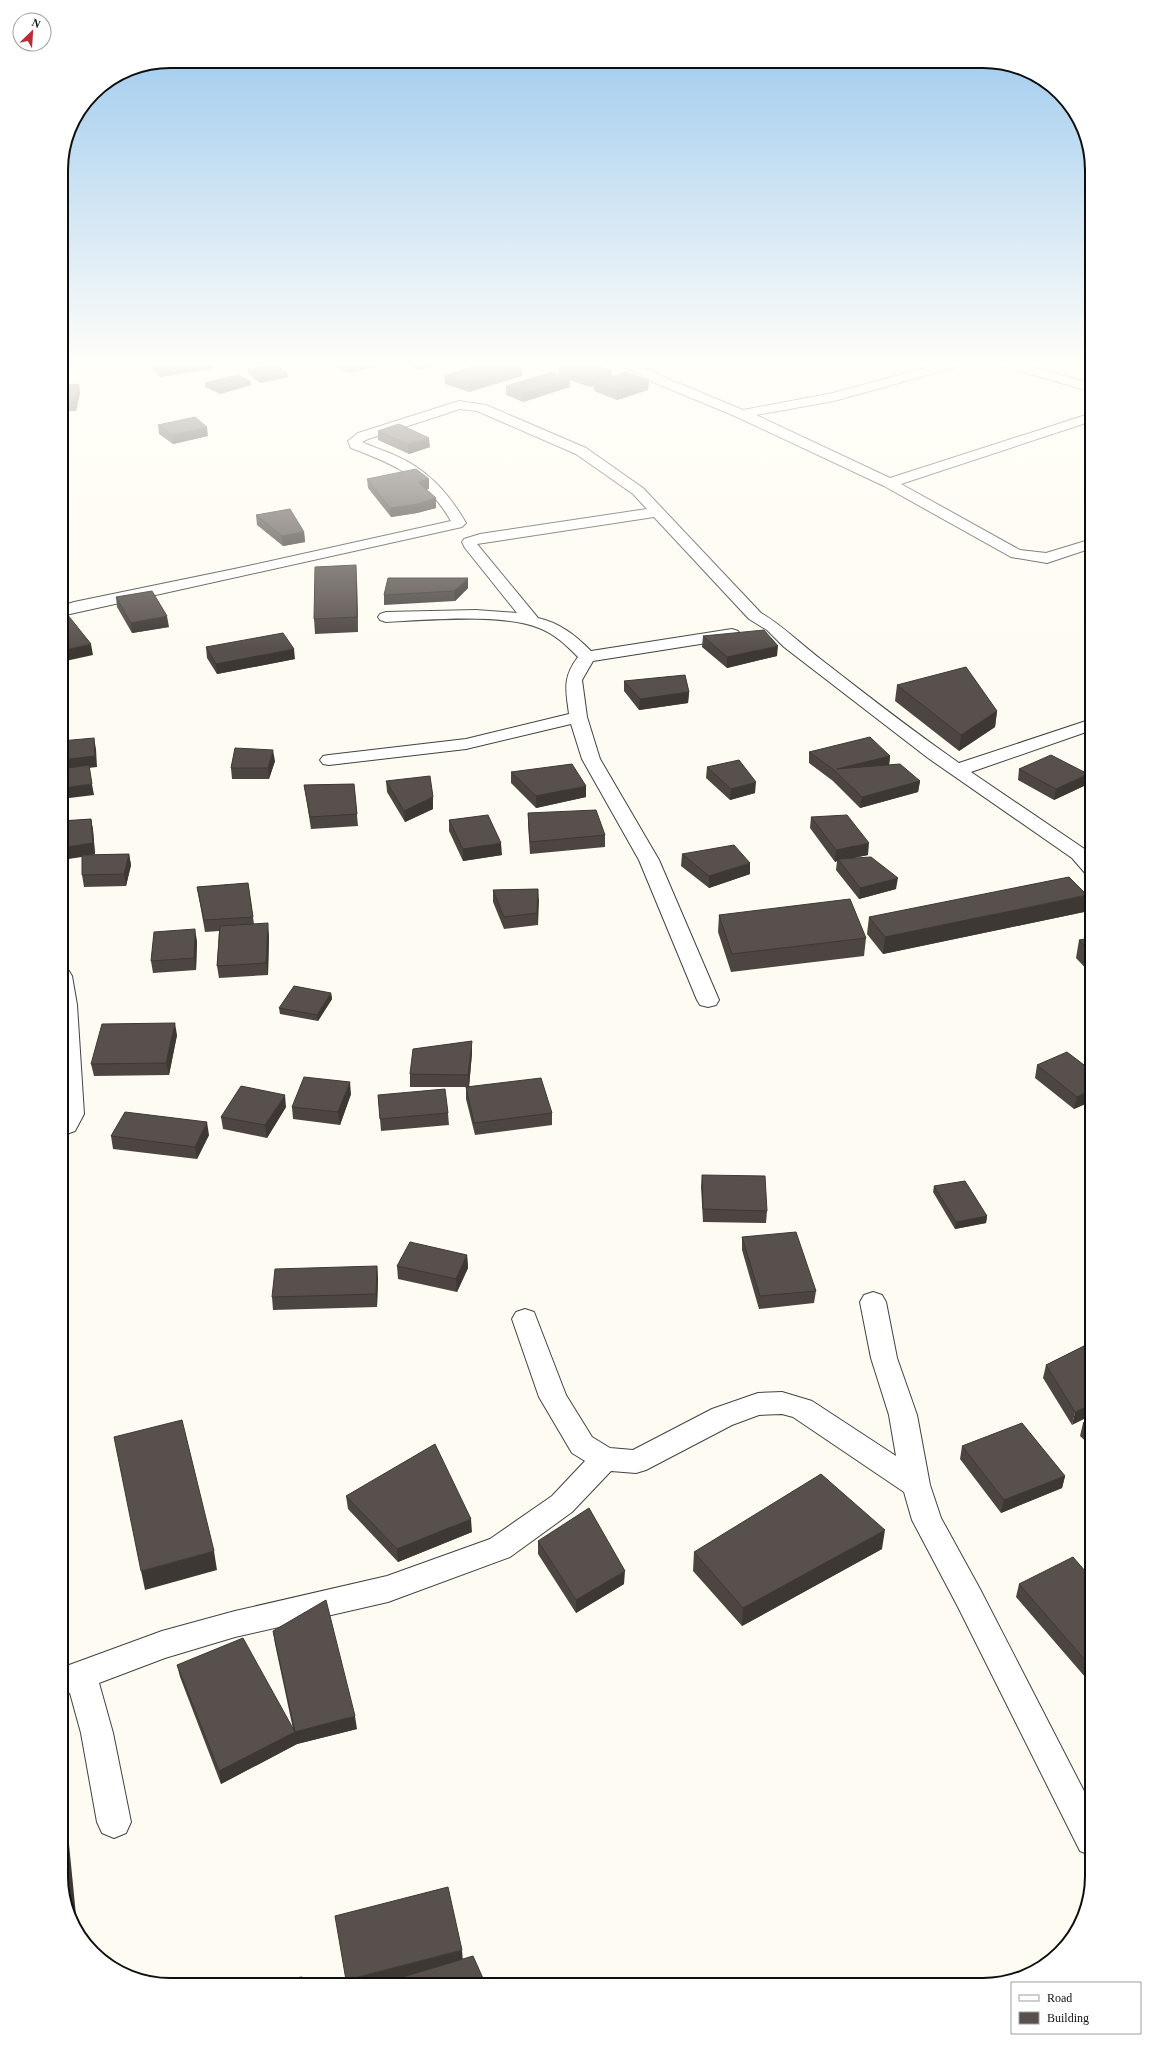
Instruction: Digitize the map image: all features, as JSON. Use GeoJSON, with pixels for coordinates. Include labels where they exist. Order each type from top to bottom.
{"type":"FeatureCollection","features":[{"type":"Feature","properties":{"kind":"street"},"geometry":{"type":"LineString","coordinates":[[68,609],[239,573],[459,523],[448,502],[425,478],[401,462],[389,457]]}},
{"type":"Feature","properties":{"kind":"street"},"geometry":{"type":"LineString","coordinates":[[590,457],[638,491],[755,616],[773,627],[790,644],[859,698],[1003,803],[1079,854],[1085,861]]}},
{"type":"Feature","properties":{"kind":"street"},"geometry":{"type":"LineString","coordinates":[[835,457],[889,483],[1016,554],[1048,558],[1085,545]]}},
{"type":"Feature","properties":{"kind":"street"},"geometry":{"type":"LineString","coordinates":[[889,483],[966,457]]}},
{"type":"Feature","properties":{"kind":"street"},"geometry":{"type":"LineString","coordinates":[[532,621],[469,542],[480,538],[517,534],[658,512]]}},
{"type":"Feature","properties":{"kind":"street"},"geometry":{"type":"LineString","coordinates":[[386,617],[455,613],[532,621],[560,632],[587,657]]}},
{"type":"Feature","properties":{"kind":"street"},"geometry":{"type":"LineString","coordinates":[[708,1000],[648,860],[591,760],[578,717],[574,680],[580,666],[587,657],[773,627]]}},
{"type":"Feature","properties":{"kind":"street"},"geometry":{"type":"LineString","coordinates":[[330,760],[466,744],[578,717]]}},
{"type":"Feature","properties":{"kind":"street"},"geometry":{"type":"LineString","coordinates":[[958,770],[1085,726]]}},
{"type":"Feature","properties":{"kind":"street"},"geometry":{"type":"LineString","coordinates":[[68,1041],[72,1114],[68,1124]]}},
{"type":"Feature","properties":{"kind":"street"},"geometry":{"type":"LineString","coordinates":[[873,1302],[884,1358],[903,1415],[916,1485],[927,1520],[968,1598],[1085,1808]]}},
{"type":"Feature","properties":{"kind":"street"},"geometry":{"type":"LineString","coordinates":[[525,1319],[553,1397],[582,1446],[605,1459],[636,1462],[722,1417],[758,1404],[782,1404],[802,1409],[872,1454],[916,1485]]}},
{"type":"Feature","properties":{"kind":"street"},"geometry":{"type":"LineString","coordinates":[[114,1822],[97,1733],[71,1679],[162,1645],[220,1628],[388,1589],[500,1548],[562,1504],[605,1459]]}},
{"type":"Feature","properties":{"kind":"building"},"geometry":{"type":"Polygon","coordinates":[[[416,469],[429,479],[418,482],[436,498],[417,504],[390,508],[367,479],[416,469]]]}},
{"type":"Feature","properties":{"kind":"building"},"geometry":{"type":"Polygon","coordinates":[[[290,509],[304,532],[282,536],[256,515],[290,509]]]}},
{"type":"Feature","properties":{"kind":"building"},"geometry":{"type":"Polygon","coordinates":[[[356,565],[357,617],[314,619],[315,567],[356,565]]]}},
{"type":"Feature","properties":{"kind":"building"},"geometry":{"type":"Polygon","coordinates":[[[388,578],[468,578],[454,591],[384,595],[388,578]]]}},
{"type":"Feature","properties":{"kind":"building"},"geometry":{"type":"Polygon","coordinates":[[[152,591],[167,616],[131,623],[116,597],[152,591]]]}},
{"type":"Feature","properties":{"kind":"building"},"geometry":{"type":"Polygon","coordinates":[[[68,615],[91,644],[68,649],[68,615]]]}},
{"type":"Feature","properties":{"kind":"building"},"geometry":{"type":"Polygon","coordinates":[[[764,630],[778,646],[727,657],[703,636],[764,630]]]}},
{"type":"Feature","properties":{"kind":"building"},"geometry":{"type":"Polygon","coordinates":[[[283,633],[294,649],[216,664],[206,647],[283,633]]]}},
{"type":"Feature","properties":{"kind":"building"},"geometry":{"type":"Polygon","coordinates":[[[966,667],[997,711],[961,735],[897,685],[966,667]]]}},
{"type":"Feature","properties":{"kind":"building"},"geometry":{"type":"Polygon","coordinates":[[[685,675],[689,692],[640,699],[624,681],[685,675]]]}},
{"type":"Feature","properties":{"kind":"building"},"geometry":{"type":"Polygon","coordinates":[[[870,737],[890,756],[837,769],[900,764],[920,781],[862,797],[834,770],[809,752],[870,737]]]}},
{"type":"Feature","properties":{"kind":"building"},"geometry":{"type":"Polygon","coordinates":[[[94,738],[95,756],[68,759],[68,740],[94,738]]]}},
{"type":"Feature","properties":{"kind":"building"},"geometry":{"type":"Polygon","coordinates":[[[235,748],[273,750],[268,768],[231,768],[235,748]]]}},
{"type":"Feature","properties":{"kind":"building"},"geometry":{"type":"Polygon","coordinates":[[[1051,755],[1085,772],[1085,775],[1056,789],[1019,769],[1051,755]]]}},
{"type":"Feature","properties":{"kind":"building"},"geometry":{"type":"Polygon","coordinates":[[[739,760],[756,782],[731,789],[707,767],[739,760]]]}},
{"type":"Feature","properties":{"kind":"building"},"geometry":{"type":"Polygon","coordinates":[[[572,764],[586,786],[536,796],[511,772],[572,764]]]}},
{"type":"Feature","properties":{"kind":"building"},"geometry":{"type":"Polygon","coordinates":[[[89,765],[92,784],[68,787],[68,768],[89,765]]]}},
{"type":"Feature","properties":{"kind":"building"},"geometry":{"type":"Polygon","coordinates":[[[430,776],[433,797],[404,811],[386,781],[430,776]]]}},
{"type":"Feature","properties":{"kind":"building"},"geometry":{"type":"Polygon","coordinates":[[[354,784],[357,814],[310,817],[304,785],[354,784]]]}},
{"type":"Feature","properties":{"kind":"building"},"geometry":{"type":"Polygon","coordinates":[[[596,810],[605,835],[530,842],[528,813],[596,810]]]}},
{"type":"Feature","properties":{"kind":"building"},"geometry":{"type":"Polygon","coordinates":[[[488,815],[501,843],[463,849],[449,820],[488,815]]]}},
{"type":"Feature","properties":{"kind":"building"},"geometry":{"type":"Polygon","coordinates":[[[847,815],[869,843],[836,850],[811,817],[847,815]]]}},
{"type":"Feature","properties":{"kind":"building"},"geometry":{"type":"Polygon","coordinates":[[[91,819],[93,843],[68,847],[68,821],[91,819]]]}},
{"type":"Feature","properties":{"kind":"building"},"geometry":{"type":"Polygon","coordinates":[[[734,845],[750,863],[709,876],[682,854],[734,845]]]}},
{"type":"Feature","properties":{"kind":"building"},"geometry":{"type":"Polygon","coordinates":[[[129,854],[124,874],[82,875],[82,855],[129,854]]]}},
{"type":"Feature","properties":{"kind":"building"},"geometry":{"type":"Polygon","coordinates":[[[871,857],[898,878],[860,888],[838,859],[871,857]]]}},
{"type":"Feature","properties":{"kind":"building"},"geometry":{"type":"Polygon","coordinates":[[[1069,877],[1085,893],[1085,895],[885,937],[869,917],[1069,877]]]}},
{"type":"Feature","properties":{"kind":"building"},"geometry":{"type":"Polygon","coordinates":[[[248,883],[253,917],[204,920],[197,887],[248,883]]]}},
{"type":"Feature","properties":{"kind":"building"},"geometry":{"type":"Polygon","coordinates":[[[538,889],[537,913],[504,917],[493,890],[538,889]]]}},
{"type":"Feature","properties":{"kind":"building"},"geometry":{"type":"Polygon","coordinates":[[[850,899],[866,938],[732,954],[719,915],[850,899]]]}},
{"type":"Feature","properties":{"kind":"building"},"geometry":{"type":"Polygon","coordinates":[[[268,923],[266,963],[217,966],[220,926],[268,923]]]}},
{"type":"Feature","properties":{"kind":"building"},"geometry":{"type":"Polygon","coordinates":[[[195,929],[194,958],[151,961],[154,932],[195,929]]]}},
{"type":"Feature","properties":{"kind":"building"},"geometry":{"type":"Polygon","coordinates":[[[1085,939],[1085,946],[1079,940],[1085,939]]]}},
{"type":"Feature","properties":{"kind":"building"},"geometry":{"type":"Polygon","coordinates":[[[294,986],[331,993],[317,1015],[279,1008],[294,986]]]}},
{"type":"Feature","properties":{"kind":"building"},"geometry":{"type":"Polygon","coordinates":[[[175,1023],[166,1063],[91,1064],[102,1024],[175,1023]]]}},
{"type":"Feature","properties":{"kind":"building"},"geometry":{"type":"Polygon","coordinates":[[[472,1041],[468,1075],[410,1074],[413,1049],[472,1041]]]}},
{"type":"Feature","properties":{"kind":"building"},"geometry":{"type":"Polygon","coordinates":[[[1067,1052],[1085,1066],[1085,1093],[1077,1097],[1037,1065],[1067,1052]]]}},
{"type":"Feature","properties":{"kind":"building"},"geometry":{"type":"Polygon","coordinates":[[[304,1077],[350,1082],[338,1112],[292,1107],[304,1077]]]}},
{"type":"Feature","properties":{"kind":"building"},"geometry":{"type":"Polygon","coordinates":[[[541,1078],[552,1113],[474,1123],[466,1087],[541,1078]]]}},
{"type":"Feature","properties":{"kind":"building"},"geometry":{"type":"Polygon","coordinates":[[[241,1086],[285,1095],[265,1125],[221,1117],[241,1086]]]}},
{"type":"Feature","properties":{"kind":"building"},"geometry":{"type":"Polygon","coordinates":[[[445,1089],[448,1113],[380,1119],[378,1095],[445,1089]]]}},
{"type":"Feature","properties":{"kind":"building"},"geometry":{"type":"Polygon","coordinates":[[[125,1112],[207,1122],[195,1147],[111,1136],[125,1112]]]}},
{"type":"Feature","properties":{"kind":"building"},"geometry":{"type":"Polygon","coordinates":[[[702,1175],[765,1176],[767,1211],[703,1209],[702,1175]]]}},
{"type":"Feature","properties":{"kind":"building"},"geometry":{"type":"Polygon","coordinates":[[[965,1181],[987,1216],[956,1222],[934,1186],[965,1181]]]}},
{"type":"Feature","properties":{"kind":"building"},"geometry":{"type":"Polygon","coordinates":[[[796,1232],[816,1291],[760,1296],[742,1237],[796,1232]]]}},
{"type":"Feature","properties":{"kind":"building"},"geometry":{"type":"Polygon","coordinates":[[[410,1242],[467,1255],[456,1279],[397,1266],[410,1242]]]}},
{"type":"Feature","properties":{"kind":"building"},"geometry":{"type":"Polygon","coordinates":[[[377,1266],[376,1294],[272,1297],[275,1269],[377,1266]]]}},
{"type":"Feature","properties":{"kind":"building"},"geometry":{"type":"Polygon","coordinates":[[[1085,1346],[1085,1407],[1075,1412],[1046,1365],[1085,1346]]]}},
{"type":"Feature","properties":{"kind":"building"},"geometry":{"type":"Polygon","coordinates":[[[182,1420],[214,1551],[141,1571],[114,1437],[182,1420]]]}},
{"type":"Feature","properties":{"kind":"building"},"geometry":{"type":"Polygon","coordinates":[[[1022,1423],[1065,1476],[1004,1500],[962,1446],[1022,1423]]]}},
{"type":"Feature","properties":{"kind":"building"},"geometry":{"type":"Polygon","coordinates":[[[435,1444],[471,1519],[397,1549],[346,1496],[435,1444]]]}},
{"type":"Feature","properties":{"kind":"building"},"geometry":{"type":"Polygon","coordinates":[[[821,1474],[885,1530],[743,1608],[694,1552],[821,1474]]]}},
{"type":"Feature","properties":{"kind":"building"},"geometry":{"type":"Polygon","coordinates":[[[589,1508],[625,1571],[576,1600],[538,1541],[589,1508]]]}},
{"type":"Feature","properties":{"kind":"building"},"geometry":{"type":"Polygon","coordinates":[[[1073,1557],[1085,1571],[1085,1660],[1019,1584],[1073,1557]]]}},
{"type":"Feature","properties":{"kind":"building"},"geometry":{"type":"Polygon","coordinates":[[[326,1600],[355,1716],[295,1732],[273,1631],[326,1600]]]}},
{"type":"Feature","properties":{"kind":"building"},"geometry":{"type":"Polygon","coordinates":[[[243,1638],[295,1732],[219,1771],[177,1665],[243,1638]]]}},
{"type":"Feature","properties":{"kind":"building"},"geometry":{"type":"Polygon","coordinates":[[[68,1862],[72,1903],[69,1890],[68,1862]]]}},
{"type":"Feature","properties":{"kind":"building"},"geometry":{"type":"Polygon","coordinates":[[[448,1887],[462,1950],[354,1978],[346,1978],[335,1916],[448,1887]]]}},
{"type":"Feature","properties":{"kind":"building"},"geometry":{"type":"Polygon","coordinates":[[[473,1956],[483,1978],[399,1978],[473,1956]]]}}]}
